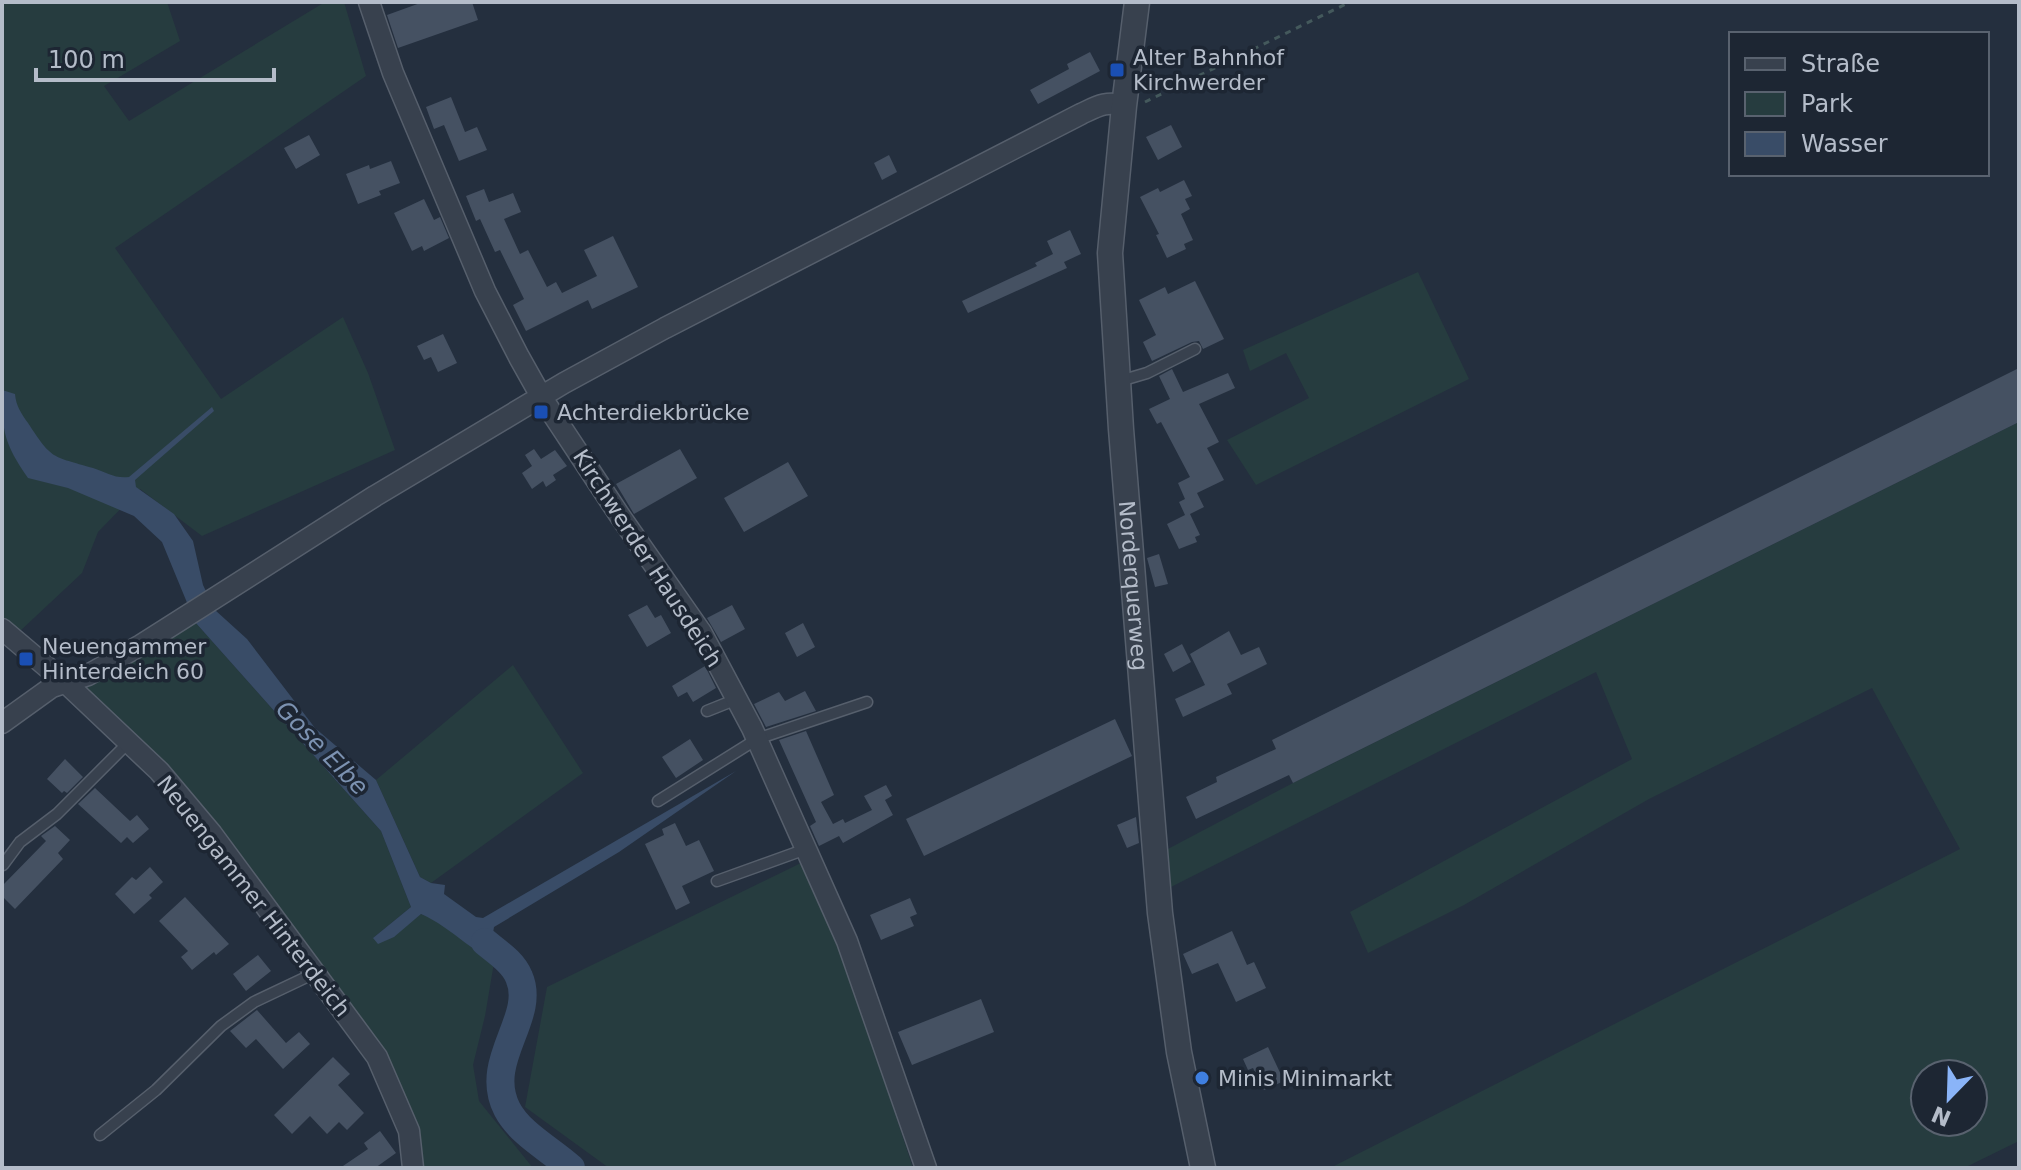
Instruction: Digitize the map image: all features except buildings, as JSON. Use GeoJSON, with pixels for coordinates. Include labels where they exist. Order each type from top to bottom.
{"type":"FeatureCollection","features":[{"type":"Feature","properties":{"kind":"street","name":"Kirchwerder Hausdeich"},"geometry":{"type":"LineString","coordinates":[[369,2],[393,73],[485,291],[542,398],[701,632],[757,739],[847,941],[926,1168]]}},
{"type":"Feature","properties":{"kind":"street","name":"Norderquerweg"},"geometry":{"type":"LineString","coordinates":[[1137,2],[1110,253],[1160,913],[1179,1052],[1203,1168]]}},
{"type":"Feature","properties":{"kind":"street"},"geometry":{"type":"LineString","coordinates":[[2,723],[52,687],[67,684],[100,669],[375,496],[665,328],[1081,114],[1103,104],[1124,106]]}},
{"type":"Feature","properties":{"kind":"street","name":"Neuengammer Hinterdeich"},"geometry":{"type":"LineString","coordinates":[[2,629],[67,684],[159,771],[212,834],[377,1057],[409,1131],[413,1168]]}},
{"type":"Feature","properties":{"kind":"lane"},"geometry":{"type":"LineString","coordinates":[[1118,381],[1147,373],[1195,349]]}},
{"type":"Feature","properties":{"kind":"lane"},"geometry":{"type":"LineString","coordinates":[[707,711],[737,699]]}},
{"type":"Feature","properties":{"kind":"lane"},"geometry":{"type":"LineString","coordinates":[[658,801],[757,739],[867,702]]}},
{"type":"Feature","properties":{"kind":"lane"},"geometry":{"type":"LineString","coordinates":[[3,865],[20,842],[57,814],[129,742]]}},
{"type":"Feature","properties":{"kind":"lane"},"geometry":{"type":"LineString","coordinates":[[717,881],[806,849]]}},
{"type":"Feature","properties":{"kind":"lane"},"geometry":{"type":"LineString","coordinates":[[100,1135],[156,1090],[221,1026],[254,1002],[315,973]]}},
{"type":"Feature","properties":{"kind":"path"},"geometry":{"type":"LineString","coordinates":[[1124,106],[1151,101],[1350,2]]}},
{"type":"Feature","properties":{"kind":"green space"},"geometry":{"type":"Polygon","coordinates":[[[2,2],[167,2],[180,41],[104,86],[129,121],[325,2],[344,2],[366,76],[115,248],[221,399],[343,317],[368,373],[395,450],[202,536],[140,489],[98,532],[82,573],[19,632],[2,618],[2,2]]]}},
{"type":"Feature","properties":{"kind":"green space"},"geometry":{"type":"Polygon","coordinates":[[[1418,272],[1469,379],[1256,485],[1227,440],[1309,398],[1286,353],[1250,371],[1243,350],[1418,272]]]}},
{"type":"Feature","properties":{"kind":"green space"},"geometry":{"type":"Polygon","coordinates":[[[2019,422],[2019,1141],[1964,1168],[1330,1168],[1960,849],[1872,688],[1649,799],[1464,905],[1368,953],[1350,912],[1632,759],[1596,672],[1167,889],[1164,851],[1293,783],[2019,422]]]}},
{"type":"Feature","properties":{"kind":"green space"},"geometry":{"type":"Polygon","coordinates":[[[195,622],[381,831],[411,907],[373,938],[421,914],[437,920],[494,963],[473,1065],[479,1101],[533,1168],[418,1168],[386,1058],[194,797],[85,688],[195,622]]]}},
{"type":"Feature","properties":{"kind":"green space"},"geometry":{"type":"Polygon","coordinates":[[[513,665],[583,773],[431,883],[420,877],[376,780],[513,665]]]}},
{"type":"Feature","properties":{"kind":"green space"},"geometry":{"type":"Polygon","coordinates":[[[803,862],[839,943],[913,1168],[609,1168],[525,1107],[547,987],[803,862]]]}},
{"type":"Feature","properties":{"kind":"water"},"geometry":{"type":"Polygon","coordinates":[[[2,390],[15,394],[23,416],[54,455],[119,477],[129,477],[212,407],[214,411],[135,480],[136,487],[174,514],[193,541],[203,585],[215,610],[247,639],[315,728],[376,780],[420,877],[445,885],[444,894],[476,917],[483,918],[736,771],[619,852],[494,927],[493,933],[512,966],[477,951],[421,914],[394,937],[378,944],[373,938],[411,907],[381,831],[195,622],[162,542],[134,516],[68,488],[28,478],[6,437],[2,390]]]}},
{"type":"Feature","properties":{"kind":"waterway","name":"Gose Elbe"},"geometry":{"type":"LineString","coordinates":[[485,942],[513,967],[523,992],[517,1024],[501,1073],[501,1091],[507,1109],[527,1134],[571,1168]]}},
{"type":"Feature","properties":{"kind":"place","name":"Alter Bahnhof Kirchwerder"},"geometry":{"type":"Point","coordinates":[1117,70]}},
{"type":"Feature","properties":{"kind":"place","name":"Achterdiekbrücke"},"geometry":{"type":"Point","coordinates":[541,412]}},
{"type":"Feature","properties":{"kind":"place","name":"Neuengammer Hinterdeich 60"},"geometry":{"type":"Point","coordinates":[26,659]}},
{"type":"Feature","properties":{"kind":"place","name":"Minis Minimarkt"},"geometry":{"type":"Point","coordinates":[1202,1078]}}]}
